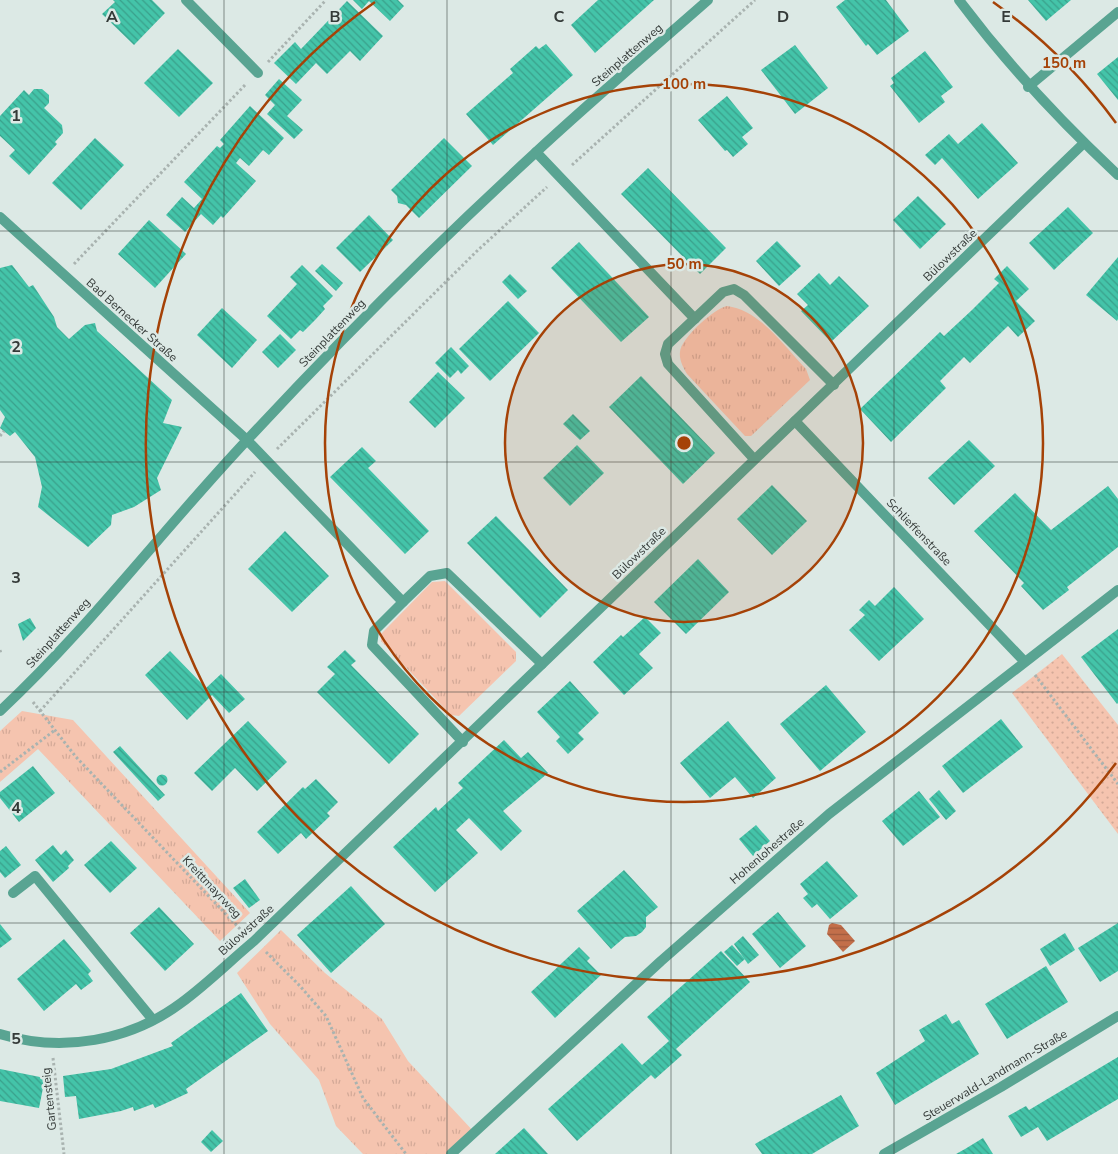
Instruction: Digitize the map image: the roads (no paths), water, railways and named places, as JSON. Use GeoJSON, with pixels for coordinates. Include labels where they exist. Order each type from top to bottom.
{"type":"FeatureCollection","features":[{"type":"Feature","properties":{"kind":"street"},"geometry":{"type":"LineString","coordinates":[[186,0],[258,72]]}},
{"type":"Feature","properties":{"kind":"street","name":"Steinplattenweg"},"geometry":{"type":"LineString","coordinates":[[0,711],[42,671],[247,440],[385,297],[536,152],[708,0]]}},
{"type":"Feature","properties":{"kind":"street"},"geometry":{"type":"LineString","coordinates":[[959,0],[992,45],[1028,87],[1118,174]]}},
{"type":"Feature","properties":{"kind":"street"},"geometry":{"type":"LineString","coordinates":[[1028,87],[1118,12]]}},
{"type":"Feature","properties":{"kind":"street","name":"Bülowstraße"},"geometry":{"type":"LineString","coordinates":[[0,1034],[20,1040],[52,1043],[88,1042],[114,1036],[153,1020],[181,1003],[254,941],[463,742],[754,459],[834,385],[1084,143]]}},
{"type":"Feature","properties":{"kind":"street"},"geometry":{"type":"LineString","coordinates":[[536,152],[695,319]]}},
{"type":"Feature","properties":{"kind":"street","name":"Bad Bernecker Straße"},"geometry":{"type":"LineString","coordinates":[[0,217],[247,440]]}},
{"type":"Feature","properties":{"kind":"street"},"geometry":{"type":"LineString","coordinates":[[754,459],[668,364],[664,354],[668,344],[723,292],[734,290],[744,295],[834,385]]}},
{"type":"Feature","properties":{"kind":"street","name":"Schlieffenstraße"},"geometry":{"type":"LineString","coordinates":[[795,421],[1024,661]]}},
{"type":"Feature","properties":{"kind":"street"},"geometry":{"type":"LineString","coordinates":[[247,440],[403,602]]}},
{"type":"Feature","properties":{"kind":"street"},"geometry":{"type":"LineString","coordinates":[[463,742],[372,645],[371,636],[374,631],[403,602],[430,576],[447,573],[542,664]]}},
{"type":"Feature","properties":{"kind":"street","name":"Hohenlohestraße"},"geometry":{"type":"LineString","coordinates":[[452,1154],[661,961],[828,814],[1118,590]]}},
{"type":"Feature","properties":{"kind":"street"},"geometry":{"type":"LineString","coordinates":[[13,893],[35,876],[153,1020]]}},
{"type":"Feature","properties":{"kind":"street","name":"Steuerwald-Landmann-Straße"},"geometry":{"type":"LineString","coordinates":[[884,1154],[1001,1087],[1118,1016]]}}]}
